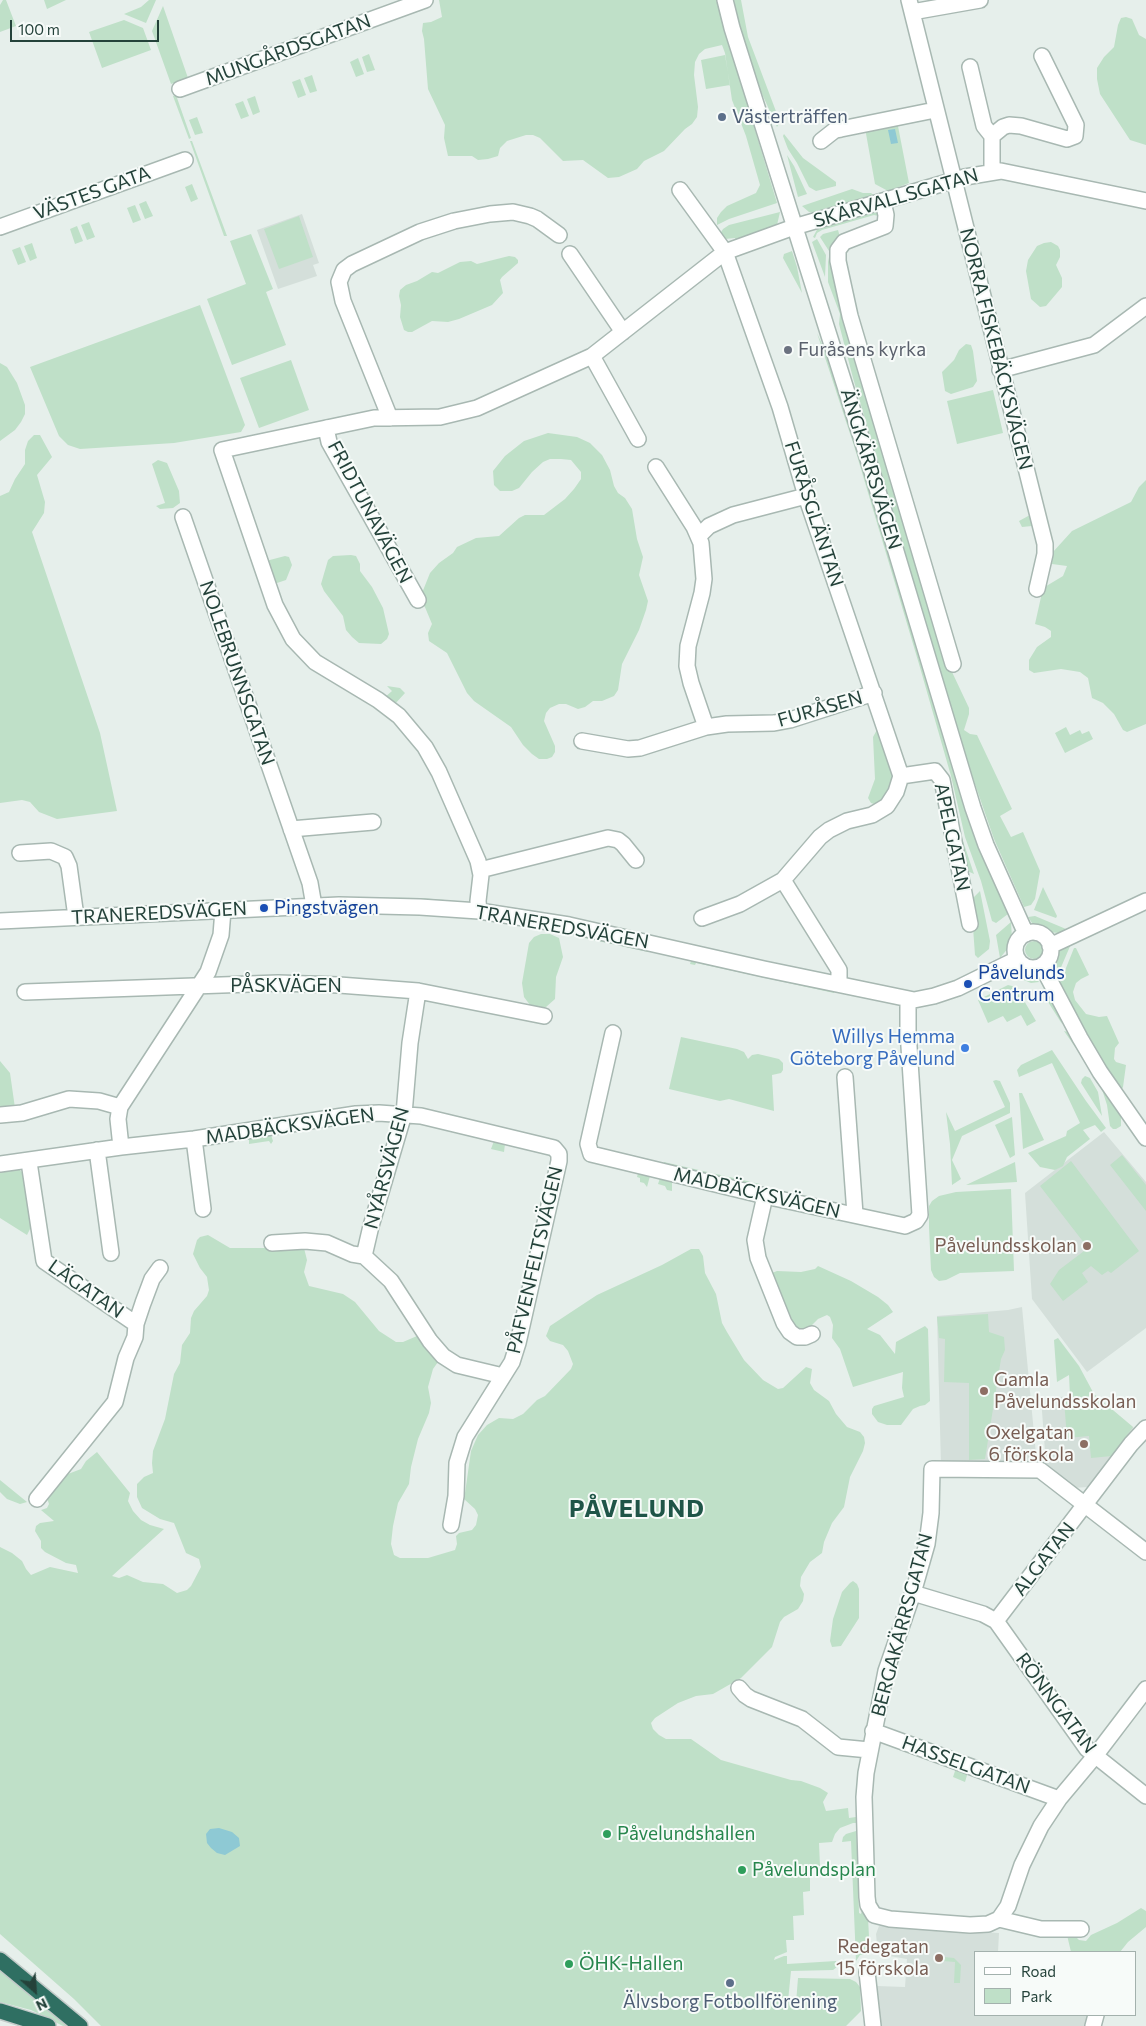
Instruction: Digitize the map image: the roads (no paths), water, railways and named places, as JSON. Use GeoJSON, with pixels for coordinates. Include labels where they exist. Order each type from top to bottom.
{"type":"FeatureCollection","features":[{"type":"Feature","properties":{"kind":"highway"},"geometry":{"type":"LineString","coordinates":[[0,1960],[80,2026]]}},
{"type":"Feature","properties":{"kind":"highway"},"geometry":{"type":"LineString","coordinates":[[0,2011],[48,2026]]}},
{"type":"Feature","properties":{"kind":"street","name":"MUNGÅRDSGATAN"},"geometry":{"type":"LineString","coordinates":[[180,89],[425,0]]}},
{"type":"Feature","properties":{"kind":"street","name":"ÄNGKÄRRSVÄGEN"},"geometry":{"type":"LineString","coordinates":[[726,0],[732,28],[874,478],[974,808],[986,845],[1026,934]]}},
{"type":"Feature","properties":{"kind":"street"},"geometry":{"type":"LineString","coordinates":[[911,6],[980,0]]}},
{"type":"Feature","properties":{"kind":"street","name":"NORRA FISKEBÄCKSVÄGEN"},"geometry":{"type":"LineString","coordinates":[[911,6],[935,110],[1045,544],[1045,554],[1037,590]]}},
{"type":"Feature","properties":{"kind":"street"},"geometry":{"type":"LineString","coordinates":[[992,136],[999,129],[1014,125],[1059,138],[1072,139],[1075,136],[1076,124],[1042,56]]}},
{"type":"Feature","properties":{"kind":"street"},"geometry":{"type":"LineString","coordinates":[[970,67],[984,126],[992,136],[992,171]]}},
{"type":"Feature","properties":{"kind":"street"},"geometry":{"type":"LineString","coordinates":[[822,141],[835,130],[935,110]]}},
{"type":"Feature","properties":{"kind":"street","name":"VÄSTES GATA"},"geometry":{"type":"LineString","coordinates":[[0,227],[185,160]]}},
{"type":"Feature","properties":{"kind":"street","name":"SKÄRVALLSGATAN"},"geometry":{"type":"LineString","coordinates":[[592,356],[725,252],[794,227],[954,180],[992,171],[1009,172],[1146,201]]}},
{"type":"Feature","properties":{"kind":"street","name":"FURÅSGLÄNTAN"},"geometry":{"type":"LineString","coordinates":[[680,190],[725,252],[780,407],[806,496],[901,776]]}},
{"type":"Feature","properties":{"kind":"street"},"geometry":{"type":"LineString","coordinates":[[883,202],[886,215],[885,226],[844,242],[838,250],[838,261],[852,324],[954,664]]}},
{"type":"Feature","properties":{"kind":"street"},"geometry":{"type":"LineString","coordinates":[[390,418],[343,301],[339,282],[344,270],[425,230],[490,214],[513,212],[530,216],[538,219],[559,235]]}},
{"type":"Feature","properties":{"kind":"street"},"geometry":{"type":"LineString","coordinates":[[570,254],[623,332]]}},
{"type":"Feature","properties":{"kind":"street"},"geometry":{"type":"LineString","coordinates":[[1000,370],[1094,346],[1146,306]]}},
{"type":"Feature","properties":{"kind":"street"},"geometry":{"type":"LineString","coordinates":[[592,356],[638,439]]}},
{"type":"Feature","properties":{"kind":"street","name":"FRIDTUNAVÄGEN"},"geometry":{"type":"LineString","coordinates":[[418,600],[329,442],[326,428],[374,418],[440,418],[466,412],[592,356]]}},
{"type":"Feature","properties":{"kind":"street"},"geometry":{"type":"LineString","coordinates":[[326,428],[222,450],[275,605],[293,639],[309,657],[378,700],[399,716],[426,747],[439,772],[480,870],[479,911]]}},
{"type":"Feature","properties":{"kind":"street"},"geometry":{"type":"LineString","coordinates":[[656,467],[698,536],[702,551],[704,579],[689,640],[687,666],[706,727]]}},
{"type":"Feature","properties":{"kind":"street"},"geometry":{"type":"LineString","coordinates":[[698,536],[709,526],[733,515],[806,496]]}},
{"type":"Feature","properties":{"kind":"street","name":"NOLEBRUNNSGATAN"},"geometry":{"type":"LineString","coordinates":[[183,517],[310,883],[314,906]]}},
{"type":"Feature","properties":{"kind":"street","name":"FURÅSEN"},"geometry":{"type":"LineString","coordinates":[[582,741],[628,749],[640,748],[706,727],[727,724],[774,723],[790,720],[874,693]]}},
{"type":"Feature","properties":{"kind":"street","name":"APELGATAN"},"geometry":{"type":"LineString","coordinates":[[901,776],[935,772],[942,780],[970,924]]}},
{"type":"Feature","properties":{"kind":"street"},"geometry":{"type":"LineString","coordinates":[[702,918],[740,904],[783,880],[820,837],[829,830],[847,821],[872,815],[887,806],[896,792],[901,776]]}},
{"type":"Feature","properties":{"kind":"street"},"geometry":{"type":"LineString","coordinates":[[291,829],[373,822]]}},
{"type":"Feature","properties":{"kind":"street"},"geometry":{"type":"LineString","coordinates":[[480,870],[608,838],[618,840],[624,844],[636,860]]}},
{"type":"Feature","properties":{"kind":"street"},"geometry":{"type":"LineString","coordinates":[[20,853],[51,852],[65,857],[69,866],[76,917]]}},
{"type":"Feature","properties":{"kind":"street"},"geometry":{"type":"LineString","coordinates":[[783,880],[840,970],[839,984]]}},
{"type":"Feature","properties":{"kind":"street"},"geometry":{"type":"LineString","coordinates":[[1050,946],[1146,901]]}},
{"type":"Feature","properties":{"kind":"street","name":"TRANEREDSVÄGEN"},"geometry":{"type":"LineString","coordinates":[[0,921],[314,906],[384,905],[479,911],[562,924],[908,999],[934,996],[958,988],[1017,959]]}},
{"type":"Feature","properties":{"kind":"street"},"geometry":{"type":"LineString","coordinates":[[121,1147],[118,1119],[120,1107],[208,972],[221,935],[223,910]]}},
{"type":"Feature","properties":{"kind":"street"},"geometry":{"type":"LineString","coordinates":[[1026,934],[1041,934],[1050,946],[1050,955],[1042,966],[1031,968],[1017,959],[1016,947],[1021,937],[1026,934]]}},
{"type":"Feature","properties":{"kind":"street"},"geometry":{"type":"LineString","coordinates":[[1042,966],[1100,1072],[1146,1138]]}},
{"type":"Feature","properties":{"kind":"street","name":"PÅSKVÄGEN"},"geometry":{"type":"LineString","coordinates":[[26,992],[278,983],[418,991],[544,1016]]}},
{"type":"Feature","properties":{"kind":"street","name":"NYÅRSVÄGEN"},"geometry":{"type":"LineString","coordinates":[[364,1256],[404,1114],[410,1043],[418,991]]}},
{"type":"Feature","properties":{"kind":"street","name":"MADBÄCKSVÄGEN"},"geometry":{"type":"LineString","coordinates":[[613,1033],[588,1144],[590,1153],[765,1196],[905,1226],[916,1222],[920,1215],[908,1031],[908,999]]}},
{"type":"Feature","properties":{"kind":"street"},"geometry":{"type":"LineString","coordinates":[[845,1078],[855,1214]]}},
{"type":"Feature","properties":{"kind":"street"},"geometry":{"type":"LineString","coordinates":[[0,1115],[22,1113],[69,1099],[99,1101],[120,1107]]}},
{"type":"Feature","properties":{"kind":"street","name":"MADBÄCKSVÄGEN"},"geometry":{"type":"LineString","coordinates":[[0,1164],[29,1162],[97,1150],[194,1139],[356,1114],[421,1116],[547,1145],[554,1148],[559,1154]]}},
{"type":"Feature","properties":{"kind":"street","name":"MADBÄCKSVÄGEN"},"geometry":{"type":"LineString","coordinates":[[194,1139],[203,1209]]}},
{"type":"Feature","properties":{"kind":"street"},"geometry":{"type":"LineString","coordinates":[[97,1150],[111,1253]]}},
{"type":"Feature","properties":{"kind":"street","name":"PÅFVENFELTSVÄGEN"},"geometry":{"type":"LineString","coordinates":[[272,1244],[305,1241],[327,1243],[352,1254],[364,1256],[391,1281],[426,1335],[443,1356],[457,1365],[503,1376],[512,1362],[518,1343],[559,1154]]}},
{"type":"Feature","properties":{"kind":"street","name":"LÄGATAN"},"geometry":{"type":"LineString","coordinates":[[29,1162],[44,1261],[136,1324]]}},
{"type":"Feature","properties":{"kind":"street"},"geometry":{"type":"LineString","coordinates":[[765,1196],[755,1240],[758,1258],[784,1323],[790,1332],[797,1337],[805,1337],[812,1334]]}},
{"type":"Feature","properties":{"kind":"street","name":"LÄGATAN"},"geometry":{"type":"LineString","coordinates":[[37,1499],[115,1402],[126,1358],[135,1337],[136,1324],[152,1279],[160,1268]]}},
{"type":"Feature","properties":{"kind":"street"},"geometry":{"type":"LineString","coordinates":[[451,1525],[456,1496],[457,1462],[460,1453],[473,1422],[503,1376]]}},
{"type":"Feature","properties":{"kind":"street","name":"ALGATAN"},"geometry":{"type":"LineString","coordinates":[[996,1621],[1131,1444],[1146,1428]]}},
{"type":"Feature","properties":{"kind":"street","name":"BERGAKÄRRSGATAN"},"geometry":{"type":"LineString","coordinates":[[999,1919],[988,1924],[970,1925],[874,1916],[868,1905],[866,1878],[864,1797],[869,1750],[886,1671],[913,1593],[929,1530],[932,1469],[1040,1470],[1085,1505]]}},
{"type":"Feature","properties":{"kind":"street"},"geometry":{"type":"LineString","coordinates":[[1085,1505],[1146,1552]]}},
{"type":"Feature","properties":{"kind":"street"},"geometry":{"type":"LineString","coordinates":[[913,1593],[983,1614],[996,1621]]}},
{"type":"Feature","properties":{"kind":"street","name":"RÖNNGATAN"},"geometry":{"type":"LineString","coordinates":[[996,1621],[1082,1743],[1095,1756],[1146,1796]]}},
{"type":"Feature","properties":{"kind":"street"},"geometry":{"type":"LineString","coordinates":[[739,1688],[751,1699],[802,1719],[838,1747],[869,1750]]}},
{"type":"Feature","properties":{"kind":"street"},"geometry":{"type":"LineString","coordinates":[[1082,1929],[1041,1929],[999,1919],[1008,1906],[1030,1845],[1060,1799],[1146,1688]]}},
{"type":"Feature","properties":{"kind":"street","name":"HASSELGATAN"},"geometry":{"type":"LineString","coordinates":[[873,1731],[1060,1799]]}},
{"type":"Feature","properties":{"kind":"street"},"geometry":{"type":"LineString","coordinates":[[867,1972],[873,2026]]}},
{"type":"Feature","properties":{"kind":"water"},"geometry":{"type":"Polygon","coordinates":[[[895,129],[898,143],[891,144],[888,130],[895,129]]]}},
{"type":"Feature","properties":{"kind":"water"},"geometry":{"type":"Polygon","coordinates":[[[219,1828],[232,1832],[239,1838],[240,1846],[225,1855],[217,1853],[207,1843],[206,1834],[210,1829],[219,1828]]]}},
{"type":"Feature","properties":{"kind":"place","name":"Västerträffen"},"geometry":{"type":"Point","coordinates":[722,117]}},
{"type":"Feature","properties":{"kind":"place","name":"Furåsens kyrka"},"geometry":{"type":"Point","coordinates":[788,350]}},
{"type":"Feature","properties":{"kind":"place","name":"Pingstvägen"},"geometry":{"type":"Point","coordinates":[264,908]}},
{"type":"Feature","properties":{"kind":"place","name":"Påvelunds Centrum"},"geometry":{"type":"Point","coordinates":[968,984]}},
{"type":"Feature","properties":{"kind":"place","name":"Willys Hemma Göteborg Påvelund"},"geometry":{"type":"Point","coordinates":[965,1048]}},
{"type":"Feature","properties":{"kind":"place","name":"Påvelundsskolan"},"geometry":{"type":"Point","coordinates":[1087,1246]}},
{"type":"Feature","properties":{"kind":"place","name":"Gamla Påvelundsskolan"},"geometry":{"type":"Point","coordinates":[984,1391]}},
{"type":"Feature","properties":{"kind":"place","name":"Oxelgatan 6 förskola"},"geometry":{"type":"Point","coordinates":[1084,1444]}},
{"type":"Feature","properties":{"kind":"place","name":"Påvelundshallen"},"geometry":{"type":"Point","coordinates":[607,1834]}},
{"type":"Feature","properties":{"kind":"place","name":"Påvelundsplan"},"geometry":{"type":"Point","coordinates":[742,1870]}},
{"type":"Feature","properties":{"kind":"place","name":"Redegatan 15 förskola"},"geometry":{"type":"Point","coordinates":[939,1958]}},
{"type":"Feature","properties":{"kind":"place","name":"ÖHK-Hallen"},"geometry":{"type":"Point","coordinates":[569,1964]}},
{"type":"Feature","properties":{"kind":"place","name":"Älvsborg Fotbollförening"},"geometry":{"type":"Point","coordinates":[730,1983]}},
{"type":"Feature","properties":{"kind":"district","name":"PÅVELUND"},"geometry":{"type":"Point","coordinates":[637,1509]}}]}
